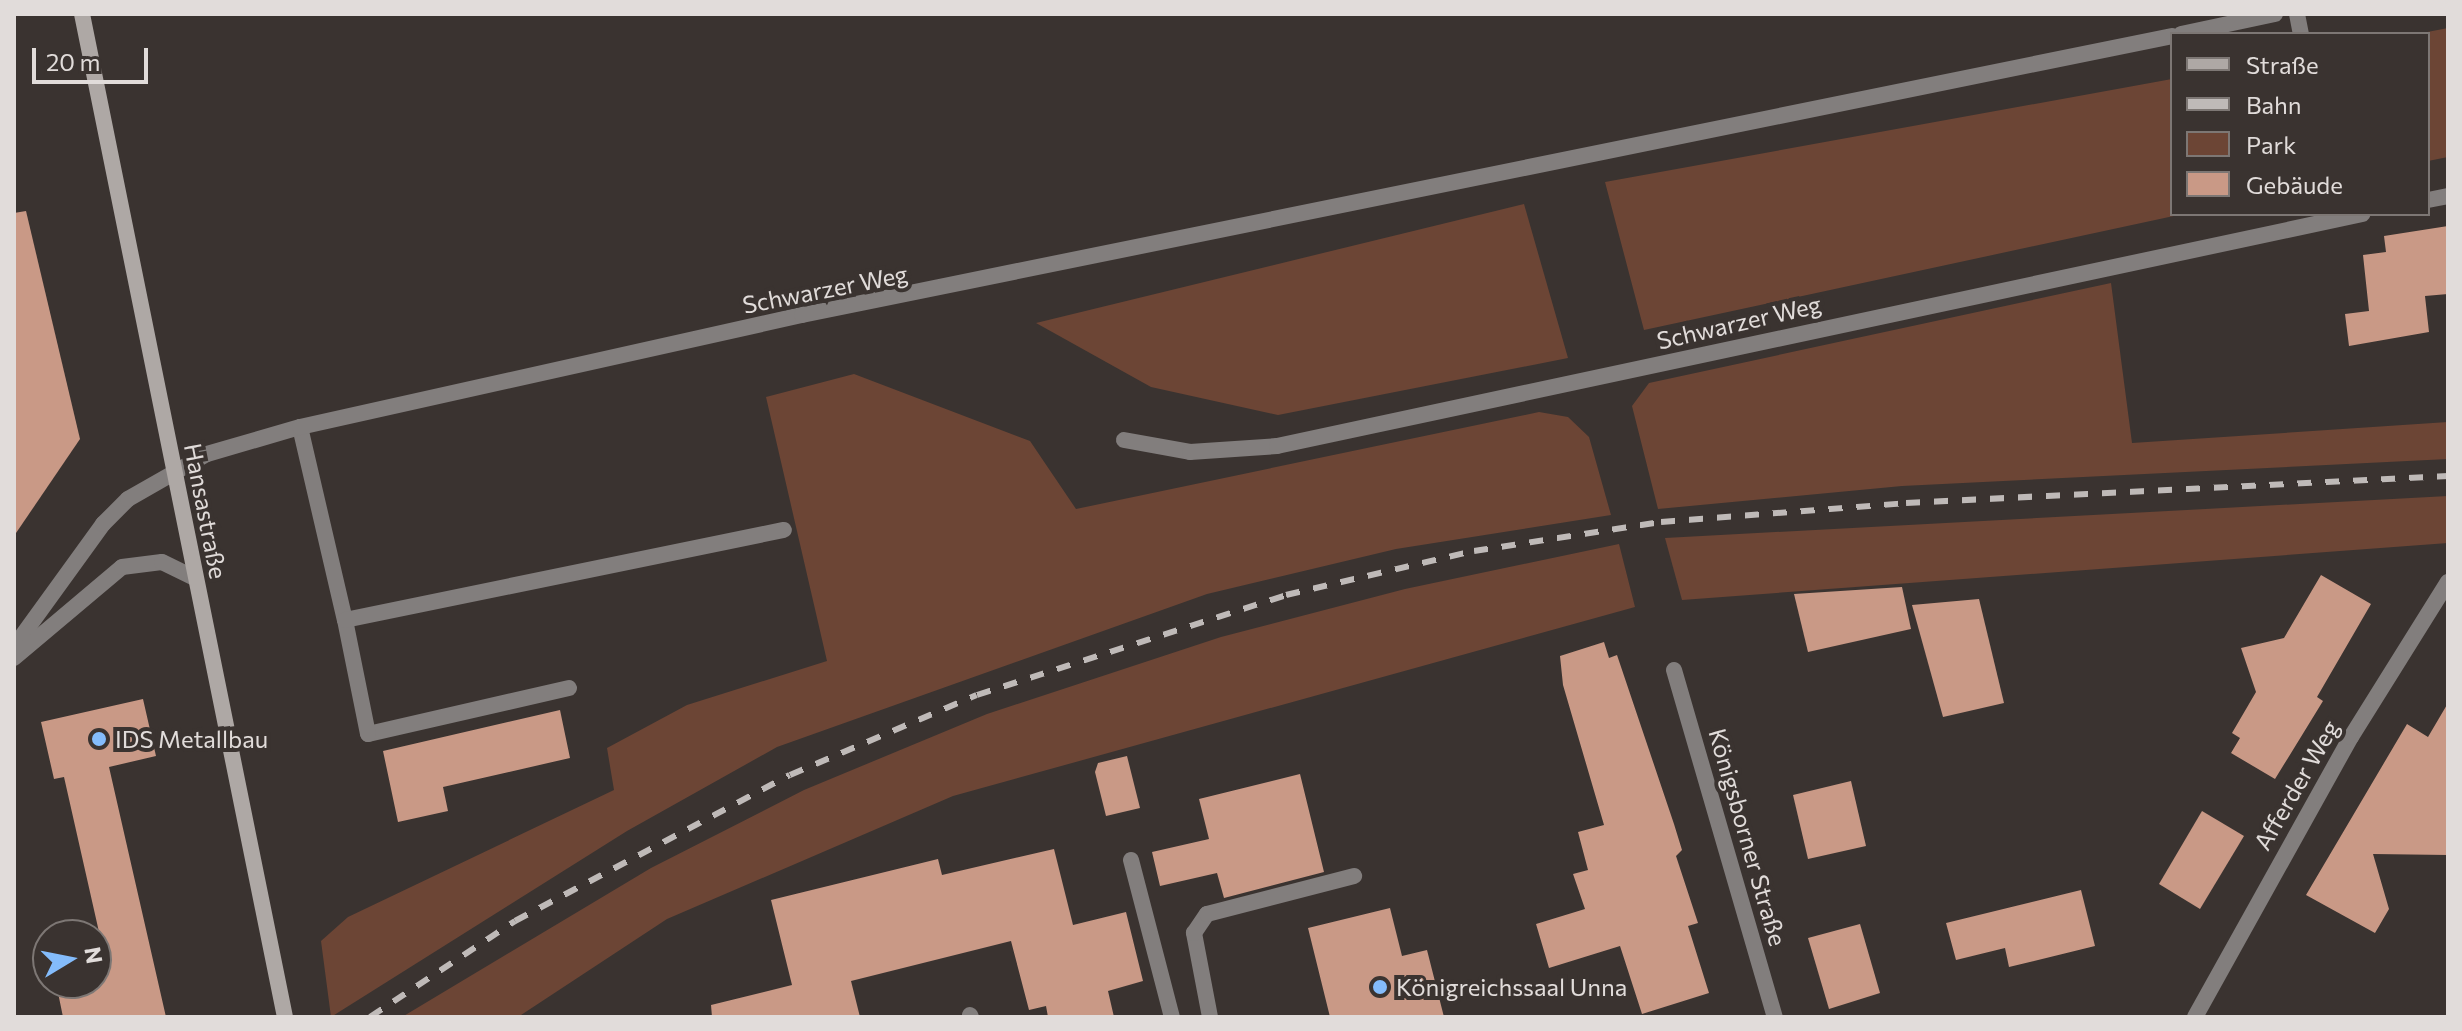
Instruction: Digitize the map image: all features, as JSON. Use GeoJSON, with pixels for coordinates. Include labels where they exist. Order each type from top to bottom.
{"type":"FeatureCollection","features":[{"type":"Feature","properties":{"kind":"main road","name":"Hansastraße"},"geometry":{"type":"LineString","coordinates":[[82,14],[285,1017]]}},
{"type":"Feature","properties":{"kind":"street"},"geometry":{"type":"LineString","coordinates":[[2190,32],[2275,14]]}},
{"type":"Feature","properties":{"kind":"street","name":"Schwarzer Weg"},"geometry":{"type":"LineString","coordinates":[[14,647],[103,524],[174,470],[300,427],[802,315],[1492,179],[2170,36]]}},
{"type":"Feature","properties":{"kind":"street","name":"Schwarzer Weg"},"geometry":{"type":"LineString","coordinates":[[1124,440],[1190,452],[1277,446],[2339,216]]}},
{"type":"Feature","properties":{"kind":"street"},"geometry":{"type":"LineString","coordinates":[[300,427],[368,734],[569,688]]}},
{"type":"Feature","properties":{"kind":"street"},"geometry":{"type":"LineString","coordinates":[[345,620],[784,530]]}},
{"type":"Feature","properties":{"kind":"street"},"geometry":{"type":"LineString","coordinates":[[14,658],[122,567],[162,562],[195,578]]}},
{"type":"Feature","properties":{"kind":"street","name":"Afferder Weg"},"geometry":{"type":"LineString","coordinates":[[2195,1017],[2351,737],[2448,582]]}},
{"type":"Feature","properties":{"kind":"street","name":"Königsborner Straße"},"geometry":{"type":"LineString","coordinates":[[1674,670],[1775,1017]]}},
{"type":"Feature","properties":{"kind":"street"},"geometry":{"type":"LineString","coordinates":[[1131,860],[1172,1017]]}},
{"type":"Feature","properties":{"kind":"street"},"geometry":{"type":"LineString","coordinates":[[1210,1017],[1194,933],[1207,914],[1354,876]]}},
{"type":"Feature","properties":{"kind":"green space"},"geometry":{"type":"Polygon","coordinates":[[[2448,28],[2448,157],[2430,161],[2430,32],[2427,32],[2448,28]]]}},
{"type":"Feature","properties":{"kind":"green space"},"geometry":{"type":"Polygon","coordinates":[[[2170,79],[2170,216],[2174,216],[1644,330],[1605,182],[2170,79]]]}},
{"type":"Feature","properties":{"kind":"green space"},"geometry":{"type":"Polygon","coordinates":[[[1524,204],[1568,358],[1278,415],[1151,387],[1036,323],[1524,204]]]}},
{"type":"Feature","properties":{"kind":"green space"},"geometry":{"type":"Polygon","coordinates":[[[2111,283],[2132,443],[2448,422],[2448,459],[1902,486],[1658,509],[1632,406],[1649,383],[2111,283]]]}},
{"type":"Feature","properties":{"kind":"green space"},"geometry":{"type":"Polygon","coordinates":[[[854,374],[1030,441],[1076,509],[1539,412],[1568,417],[1589,437],[1611,515],[1396,549],[1207,594],[777,747],[627,831],[331,1017],[321,941],[348,917],[614,790],[607,748],[687,705],[827,661],[766,397],[854,374]]]}},
{"type":"Feature","properties":{"kind":"green space"},"geometry":{"type":"Polygon","coordinates":[[[2448,496],[2448,543],[1682,600],[1665,538],[2448,496]]]}},
{"type":"Feature","properties":{"kind":"green space"},"geometry":{"type":"Polygon","coordinates":[[[1619,544],[1635,607],[953,796],[667,919],[518,1017],[402,1017],[651,868],[804,790],[987,714],[1221,637],[1405,589],[1619,544]]]}},
{"type":"Feature","properties":{"kind":"building"},"geometry":{"type":"Polygon","coordinates":[[[26,211],[80,439],[14,536],[14,213],[26,211]]]}},
{"type":"Feature","properties":{"kind":"building"},"geometry":{"type":"Polygon","coordinates":[[[2448,226],[2448,294],[2425,296],[2429,332],[2349,346],[2345,314],[2369,311],[2363,255],[2386,252],[2384,236],[2448,226]]]}},
{"type":"Feature","properties":{"kind":"building"},"geometry":{"type":"Polygon","coordinates":[[[2321,575],[2371,604],[2317,697],[2323,701],[2275,779],[2231,753],[2240,738],[2232,733],[2256,692],[2241,648],[2284,638],[2321,575]]]}},
{"type":"Feature","properties":{"kind":"building"},"geometry":{"type":"Polygon","coordinates":[[[1902,587],[1911,629],[1808,652],[1794,594],[1902,587]]]}},
{"type":"Feature","properties":{"kind":"building"},"geometry":{"type":"Polygon","coordinates":[[[1979,599],[2004,703],[1943,717],[1912,605],[1979,599]]]}},
{"type":"Feature","properties":{"kind":"building"},"geometry":{"type":"Polygon","coordinates":[[[1604,642],[1609,658],[1617,655],[1682,850],[1676,856],[1698,923],[1688,926],[1709,993],[1642,1014],[1620,946],[1549,968],[1536,924],[1585,909],[1573,874],[1588,870],[1578,832],[1604,825],[1563,685],[1560,656],[1604,642]]]}},
{"type":"Feature","properties":{"kind":"building"},"geometry":{"type":"Polygon","coordinates":[[[143,699],[156,756],[109,767],[166,1017],[63,1017],[59,999],[112,999],[112,919],[96,919],[64,777],[54,779],[41,722],[143,699]]]}},
{"type":"Feature","properties":{"kind":"building"},"geometry":{"type":"Polygon","coordinates":[[[2448,703],[2448,855],[2373,854],[2389,909],[2375,933],[2306,895],[2407,724],[2428,737],[2448,703]]]}},
{"type":"Feature","properties":{"kind":"building"},"geometry":{"type":"Polygon","coordinates":[[[560,710],[570,758],[443,787],[448,811],[398,822],[383,751],[560,710]]]}},
{"type":"Feature","properties":{"kind":"building"},"geometry":{"type":"Polygon","coordinates":[[[1127,756],[1140,808],[1106,816],[1095,772],[1098,763],[1127,756]]]}},
{"type":"Feature","properties":{"kind":"building"},"geometry":{"type":"Polygon","coordinates":[[[1300,774],[1324,872],[1224,898],[1217,873],[1160,886],[1152,852],[1209,839],[1199,799],[1300,774]]]}},
{"type":"Feature","properties":{"kind":"building"},"geometry":{"type":"Polygon","coordinates":[[[1851,781],[1866,846],[1808,859],[1793,795],[1851,781]]]}},
{"type":"Feature","properties":{"kind":"building"},"geometry":{"type":"Polygon","coordinates":[[[2202,811],[2244,836],[2200,909],[2159,884],[2202,811]]]}},
{"type":"Feature","properties":{"kind":"building"},"geometry":{"type":"Polygon","coordinates":[[[1054,849],[1073,925],[1126,912],[1143,981],[1108,991],[1114,1017],[1048,1017],[1046,1006],[1029,1010],[1011,941],[851,981],[860,1017],[712,1017],[711,1005],[792,985],[771,900],[938,859],[942,875],[1054,849]]]}},
{"type":"Feature","properties":{"kind":"building"},"geometry":{"type":"Polygon","coordinates":[[[2081,890],[2095,946],[2009,967],[2005,948],[1956,960],[1946,923],[2081,890]]]}},
{"type":"Feature","properties":{"kind":"building","name":"Königreichssaal Unna"},"geometry":{"type":"Polygon","coordinates":[[[1390,908],[1402,956],[1427,950],[1444,1017],[1330,1017],[1308,928],[1390,908]]]}},
{"type":"Feature","properties":{"kind":"building"},"geometry":{"type":"Polygon","coordinates":[[[1860,924],[1880,993],[1829,1009],[1808,938],[1860,924]]]}},
{"type":"Feature","properties":{"kind":"railway"},"geometry":{"type":"LineString","coordinates":[[370,1017],[515,921],[790,775],[977,695],[1286,595],[1474,551],[1661,522],[1906,503],[2448,476]]}},
{"type":"Feature","properties":{"kind":"place","name":"IDS Metallbau"},"geometry":{"type":"Point","coordinates":[99,739]}},
{"type":"Feature","properties":{"kind":"place","name":"Königreichssaal Unna"},"geometry":{"type":"Point","coordinates":[1380,987]}}]}
